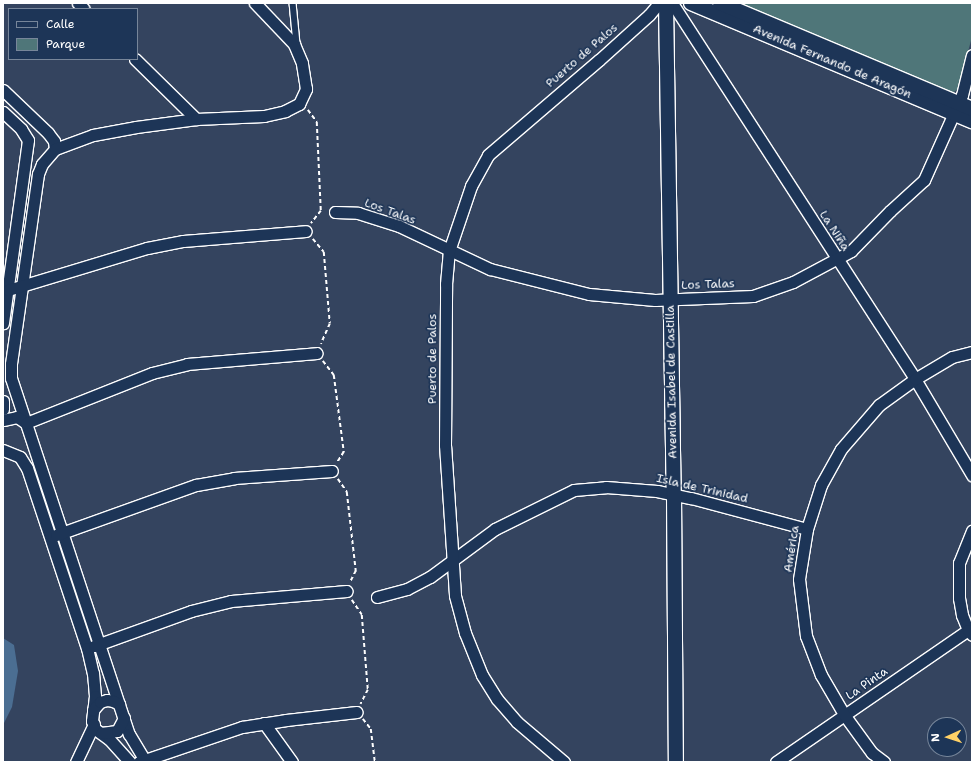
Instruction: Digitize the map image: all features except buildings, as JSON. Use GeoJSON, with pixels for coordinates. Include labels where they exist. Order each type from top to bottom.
{"type":"FeatureCollection","features":[{"type":"Feature","properties":{"kind":"street"},"geometry":{"type":"LineString","coordinates":[[254,3],[294,44],[302,63],[306,89],[299,104],[285,111],[264,116],[196,119],[136,127],[93,135],[54,149],[45,160],[38,174],[11,364],[11,378],[129,734],[143,761],[242,727],[357,712]]}},
{"type":"Feature","properties":{"kind":"street","name":"Puerto de Palos"},"geometry":{"type":"LineString","coordinates":[[564,762],[517,722],[497,699],[482,675],[465,633],[455,595],[451,563],[445,445],[446,284],[449,251],[471,186],[488,155],[649,15],[659,3]]}},
{"type":"Feature","properties":{"kind":"street","name":"Avenida Isabel de Castilla"},"geometry":{"type":"LineString","coordinates":[[666,3],[674,494],[676,762]]}},
{"type":"Feature","properties":{"kind":"street","name":"La Niña"},"geometry":{"type":"LineString","coordinates":[[672,3],[915,380],[972,474]]}},
{"type":"Feature","properties":{"kind":"street","name":"Avenida Fernando de Aragón"},"geometry":{"type":"LineString","coordinates":[[691,3],[956,108],[972,109]]}},
{"type":"Feature","properties":{"kind":"street","name":"Avenida Fernando de Aragón"},"geometry":{"type":"LineString","coordinates":[[720,3],[956,108],[972,121]]}},
{"type":"Feature","properties":{"kind":"street","name":"Los Talas"},"geometry":{"type":"LineString","coordinates":[[336,212],[358,213],[399,226],[449,251],[490,269],[590,294],[671,300],[753,296],[793,282],[851,251],[890,211],[924,180],[956,108],[972,55]]}},
{"type":"Feature","properties":{"kind":"street"},"geometry":{"type":"LineString","coordinates":[[136,60],[196,119]]}},
{"type":"Feature","properties":{"kind":"street"},"geometry":{"type":"LineString","coordinates":[[3,90],[48,133],[54,141],[54,149]]}},
{"type":"Feature","properties":{"kind":"street"},"geometry":{"type":"LineString","coordinates":[[3,112],[21,129],[28,140]]}},
{"type":"Feature","properties":{"kind":"street"},"geometry":{"type":"LineString","coordinates":[[3,323],[28,140],[33,134],[48,133]]}},
{"type":"Feature","properties":{"kind":"street"},"geometry":{"type":"LineString","coordinates":[[27,152],[30,158],[37,161],[45,160]]}},
{"type":"Feature","properties":{"kind":"street"},"geometry":{"type":"LineString","coordinates":[[8,290],[147,248],[183,241],[306,231]]}},
{"type":"Feature","properties":{"kind":"street","name":"América"},"geometry":{"type":"LineString","coordinates":[[884,762],[872,753],[846,716],[821,675],[806,636],[799,579],[807,529],[821,485],[841,448],[879,405],[952,357],[972,352]]}},
{"type":"Feature","properties":{"kind":"street"},"geometry":{"type":"LineString","coordinates":[[26,423],[152,373],[186,364],[317,353]]}},
{"type":"Feature","properties":{"kind":"street"},"geometry":{"type":"LineString","coordinates":[[3,400],[3,409]]}},
{"type":"Feature","properties":{"kind":"street"},"geometry":{"type":"LineString","coordinates":[[3,420],[17,417],[26,423]]}},
{"type":"Feature","properties":{"kind":"street"},"geometry":{"type":"LineString","coordinates":[[16,455],[25,453],[30,449],[32,442]]}},
{"type":"Feature","properties":{"kind":"street"},"geometry":{"type":"LineString","coordinates":[[3,450],[20,457],[27,468],[88,648],[94,673],[95,696],[93,710],[97,728],[110,739],[130,762]]}},
{"type":"Feature","properties":{"kind":"street"},"geometry":{"type":"LineString","coordinates":[[50,538],[62,532],[196,485],[234,478],[332,470]]}},
{"type":"Feature","properties":{"kind":"street","name":"Isla de Trinidad"},"geometry":{"type":"LineString","coordinates":[[377,597],[407,589],[451,563],[495,529],[574,490],[606,487],[657,491],[674,494],[807,529]]}},
{"type":"Feature","properties":{"kind":"street"},"geometry":{"type":"LineString","coordinates":[[970,632],[962,615],[959,598],[960,563],[972,530]]}},
{"type":"Feature","properties":{"kind":"street"},"geometry":{"type":"LineString","coordinates":[[88,648],[191,611],[231,601],[347,591]]}},
{"type":"Feature","properties":{"kind":"street","name":"La Pinta"},"geometry":{"type":"LineString","coordinates":[[776,762],[970,632]]}},
{"type":"Feature","properties":{"kind":"street"},"geometry":{"type":"LineString","coordinates":[[93,710],[100,702],[107,700],[120,704]]}},
{"type":"Feature","properties":{"kind":"street"},"geometry":{"type":"LineString","coordinates":[[97,728],[117,732],[124,718]]}},
{"type":"Feature","properties":{"kind":"street"},"geometry":{"type":"LineString","coordinates":[[264,723],[292,762]]}},
{"type":"Feature","properties":{"kind":"street"},"geometry":{"type":"LineString","coordinates":[[76,762],[97,728]]}},
{"type":"Feature","properties":{"kind":"lane"},"geometry":{"type":"LineString","coordinates":[[293,3],[298,53]]}},
{"type":"Feature","properties":{"kind":"path"},"geometry":{"type":"LineString","coordinates":[[300,100],[317,122],[321,211],[306,231],[324,252],[330,324],[317,353],[334,375],[335,382],[344,452],[332,470],[347,492],[356,571],[347,591],[362,615],[368,690],[357,712],[371,729],[375,762]]}},
{"type":"Feature","properties":{"kind":"green space"},"geometry":{"type":"Polygon","coordinates":[[[730,3],[972,3],[972,37],[959,85],[957,90],[952,93],[730,3]]]}},
{"type":"Feature","properties":{"kind":"water"},"geometry":{"type":"Polygon","coordinates":[[[3,638],[14,645],[18,671],[12,707],[3,725],[3,638]]]}}]}
